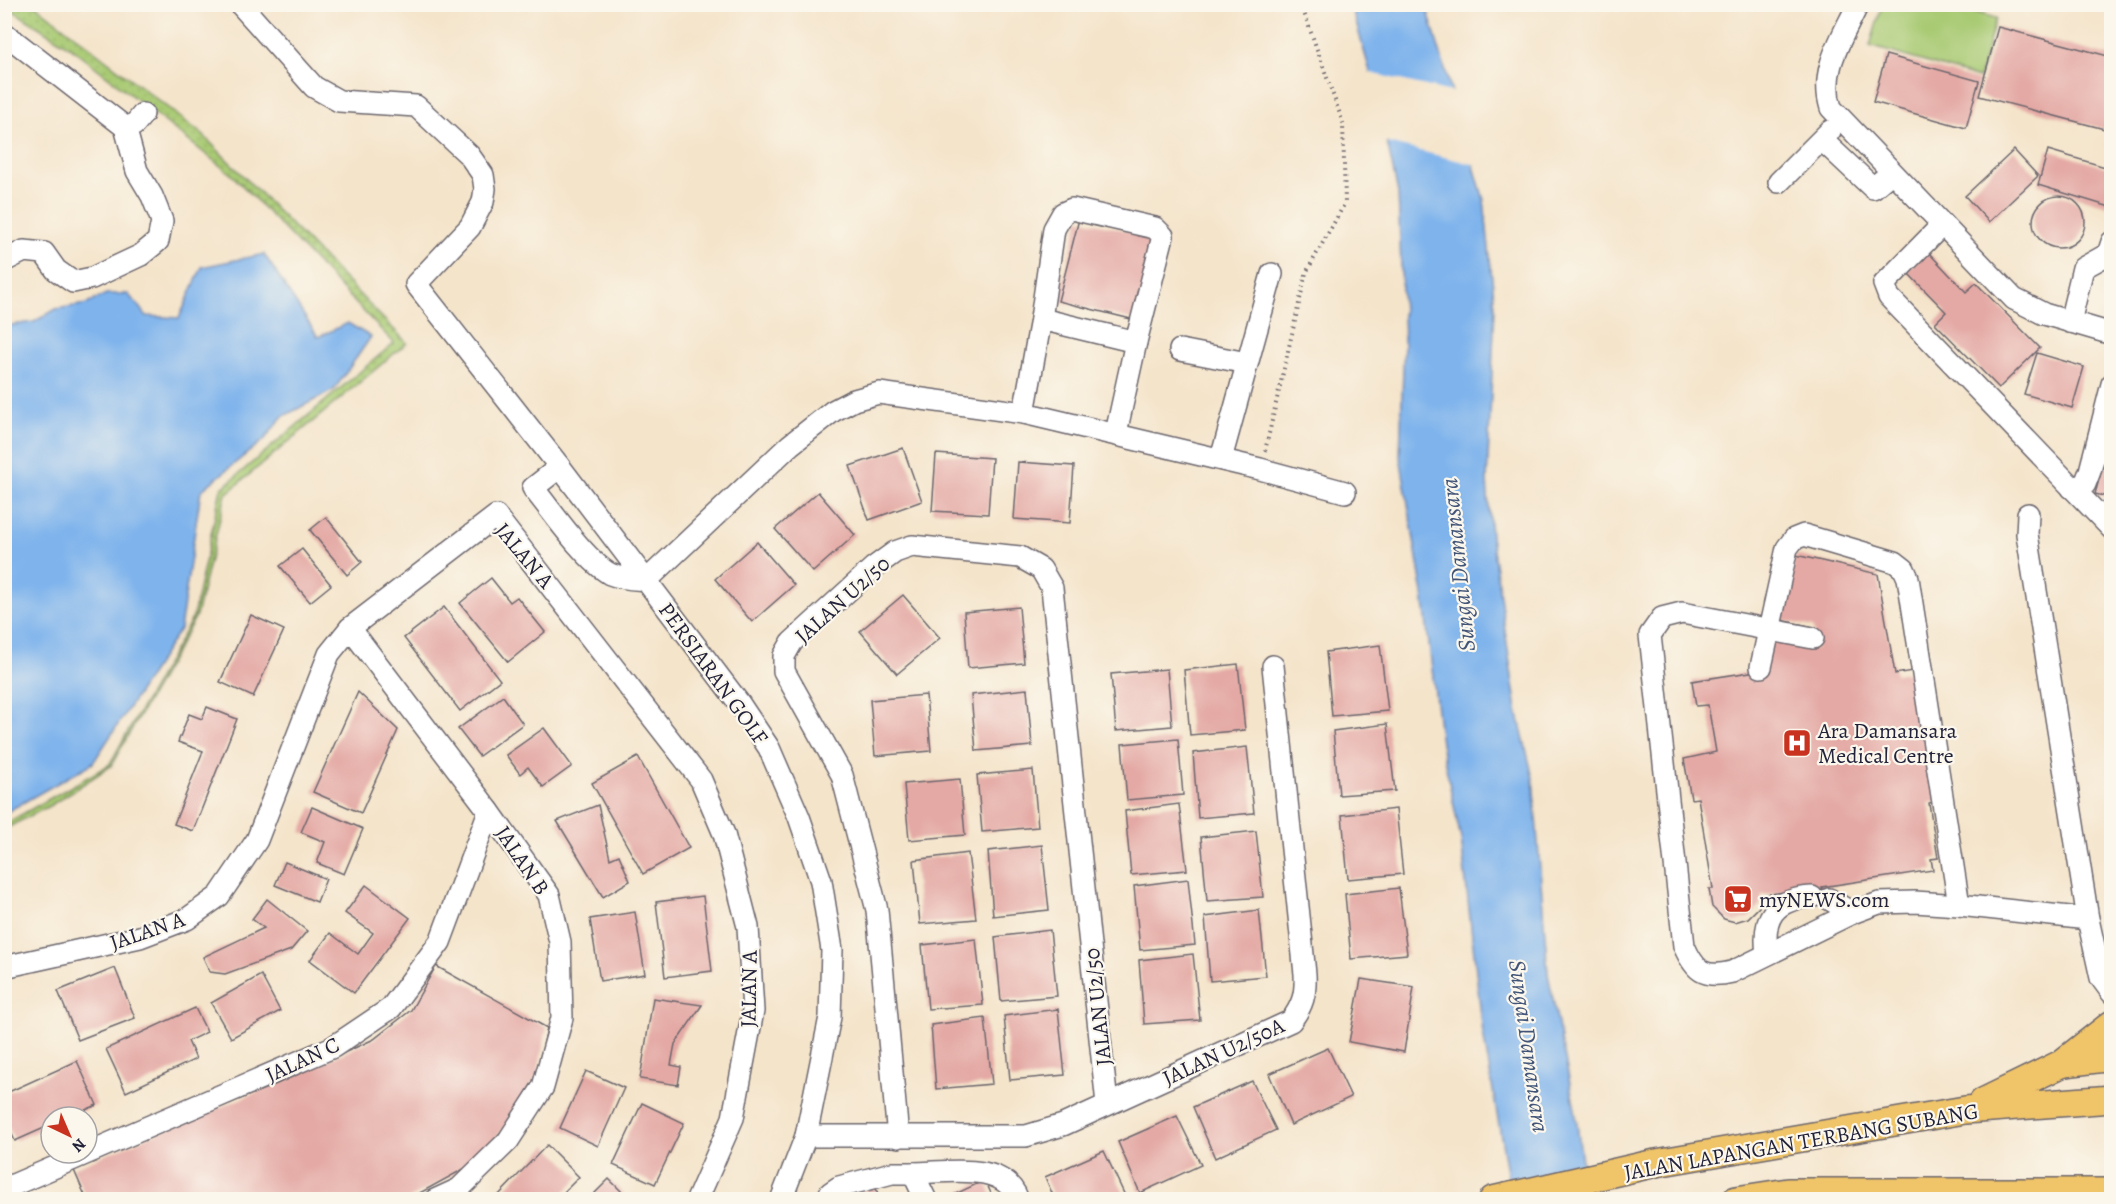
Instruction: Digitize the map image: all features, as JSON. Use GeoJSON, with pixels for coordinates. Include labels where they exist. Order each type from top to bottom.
{"type":"FeatureCollection","features":[{"type":"Feature","properties":{"kind":"main road"},"geometry":{"type":"LineString","coordinates":[[1965,1110],[2061,1064],[2112,1024]]}},
{"type":"Feature","properties":{"kind":"main road"},"geometry":{"type":"LineString","coordinates":[[2061,1064],[2112,1057]]}},
{"type":"Feature","properties":{"kind":"main road","name":"JALAN LAPANGAN TERBANG SUBANG"},"geometry":{"type":"LineString","coordinates":[[1493,1200],[1656,1163],[1965,1110],[2112,1099]]}},
{"type":"Feature","properties":{"kind":"main road","name":"JALAN LAPANGAN TERBANG SUBANG"},"geometry":{"type":"LineString","coordinates":[[1736,1200],[1788,1192],[2100,1195]]}},
{"type":"Feature","properties":{"kind":"street","name":"PERSIARAN GOLF"},"geometry":{"type":"LineString","coordinates":[[240,4],[314,87],[339,101],[416,106],[469,156],[483,175],[485,189],[483,202],[470,227],[416,284],[647,580],[740,703],[769,748],[800,817],[821,881],[832,950],[830,1017],[806,1136],[781,1200]]}},
{"type":"Feature","properties":{"kind":"street"},"geometry":{"type":"LineString","coordinates":[[1858,4],[1828,68],[1826,91],[1831,108],[2014,299],[2044,314],[2112,334]]}},
{"type":"Feature","properties":{"kind":"street"},"geometry":{"type":"LineString","coordinates":[[4,33],[125,127],[136,171],[152,196],[162,221],[158,241],[141,255],[92,278],[73,282],[56,270],[44,253],[24,251],[4,261]]}},
{"type":"Feature","properties":{"kind":"street"},"geometry":{"type":"LineString","coordinates":[[125,127],[134,125],[143,114]]}},
{"type":"Feature","properties":{"kind":"street"},"geometry":{"type":"LineString","coordinates":[[1779,182],[1841,120]]}},
{"type":"Feature","properties":{"kind":"street"},"geometry":{"type":"LineString","coordinates":[[1822,140],[1873,188],[1891,173]]}},
{"type":"Feature","properties":{"kind":"street"},"geometry":{"type":"LineString","coordinates":[[1024,413],[1054,228],[1063,213],[1072,209],[1155,228],[1163,236],[1116,433]]}},
{"type":"Feature","properties":{"kind":"street"},"geometry":{"type":"LineString","coordinates":[[1942,225],[1884,284],[1889,297],[2112,529]]}},
{"type":"Feature","properties":{"kind":"street"},"geometry":{"type":"LineString","coordinates":[[2070,322],[2083,268],[2108,254],[2112,242]]}},
{"type":"Feature","properties":{"kind":"street"},"geometry":{"type":"LineString","coordinates":[[1221,459],[1272,273]]}},
{"type":"Feature","properties":{"kind":"street"},"geometry":{"type":"LineString","coordinates":[[1041,319],[1136,342]]}},
{"type":"Feature","properties":{"kind":"street"},"geometry":{"type":"LineString","coordinates":[[1180,350],[1247,363]]}},
{"type":"Feature","properties":{"kind":"street"},"geometry":{"type":"LineString","coordinates":[[2072,488],[2085,484],[2112,384]]}},
{"type":"Feature","properties":{"kind":"street"},"geometry":{"type":"LineString","coordinates":[[560,467],[533,488],[594,561],[610,573],[625,579],[647,580],[790,445],[833,411],[854,400],[879,393],[1024,413],[1116,433],[1345,492]]}},
{"type":"Feature","properties":{"kind":"street"},"geometry":{"type":"LineString","coordinates":[[2028,514],[2027,534],[2088,919],[2101,978],[2112,993]]}},
{"type":"Feature","properties":{"kind":"street","name":"JALAN A"},"geometry":{"type":"LineString","coordinates":[[4,967],[140,937],[187,919],[219,896],[257,840],[329,654],[350,628],[496,516],[701,780],[724,834],[748,927],[753,1011],[733,1118],[697,1200]]}},
{"type":"Feature","properties":{"kind":"street"},"geometry":{"type":"LineString","coordinates":[[1761,667],[1787,548],[1794,539],[1804,535],[1895,562],[1904,569],[1908,578],[1959,904]]}},
{"type":"Feature","properties":{"kind":"street","name":"JALAN U2/50"},"geometry":{"type":"LineString","coordinates":[[898,1137],[877,910],[842,775],[784,671],[784,656],[792,642],[873,568],[895,552],[912,546],[1020,557],[1041,569],[1052,588],[1107,1104]]}},
{"type":"Feature","properties":{"kind":"street"},"geometry":{"type":"LineString","coordinates":[[1813,638],[1672,614],[1655,625],[1649,645],[1684,946],[1690,960],[1700,970],[1716,976],[1732,972],[1852,913],[1879,903],[1959,904],[2088,919]]}},
{"type":"Feature","properties":{"kind":"street","name":"JALAN B"},"geometry":{"type":"LineString","coordinates":[[350,628],[489,811],[549,896],[560,942],[562,1018],[543,1087],[508,1141],[459,1189],[435,1200]]}},
{"type":"Feature","properties":{"kind":"street","name":"JALAN U2/50A"},"geometry":{"type":"LineString","coordinates":[[806,1136],[1026,1136],[1063,1125],[1291,1021],[1301,1008],[1306,992],[1273,666]]}},
{"type":"Feature","properties":{"kind":"street","name":"JALAN C"},"geometry":{"type":"LineString","coordinates":[[4,1189],[333,1047],[391,1008],[440,942],[489,811]]}},
{"type":"Feature","properties":{"kind":"street"},"geometry":{"type":"LineString","coordinates":[[1767,954],[1764,933],[1778,906],[1792,900],[1821,898],[1852,913]]}},
{"type":"Feature","properties":{"kind":"street"},"geometry":{"type":"LineString","coordinates":[[828,1200],[830,1193],[838,1187],[892,1173],[989,1173],[1008,1183],[1018,1200]]}},
{"type":"Feature","properties":{"kind":"street"},"geometry":{"type":"LineString","coordinates":[[913,1173],[926,1200]]}},
{"type":"Feature","properties":{"kind":"path"},"geometry":{"type":"LineString","coordinates":[[1260,469],[1276,412],[1306,273],[1345,203],[1342,123],[1301,4]]}},
{"type":"Feature","properties":{"kind":"green space"},"geometry":{"type":"Polygon","coordinates":[[[34,4],[203,135],[407,343],[226,494],[196,616],[111,766],[51,805],[5,829],[5,824],[109,765],[193,617],[221,489],[394,343],[232,175],[74,50],[4,5],[34,4]]]}},
{"type":"Feature","properties":{"kind":"green space"},"geometry":{"type":"Polygon","coordinates":[[[1882,5],[1948,5],[1996,18],[1979,78],[1870,46],[1882,5]]]}},
{"type":"Feature","properties":{"kind":"water","name":"Sungai Damansara"},"geometry":{"type":"Polygon","coordinates":[[[1351,5],[1426,5],[1484,200],[1495,307],[1487,481],[1491,536],[1517,710],[1533,778],[1548,974],[1575,1109],[1587,1199],[1513,1199],[1509,1183],[1483,1033],[1461,839],[1441,744],[1423,594],[1400,456],[1404,341],[1398,193],[1377,96],[1351,5]]]}},
{"type":"Feature","properties":{"kind":"water"},"geometry":{"type":"Polygon","coordinates":[[[264,254],[318,337],[348,323],[371,337],[334,390],[282,417],[265,439],[201,491],[180,629],[93,763],[5,813],[5,326],[34,322],[56,309],[87,304],[106,294],[128,294],[147,316],[179,318],[202,267],[264,254]]]}},
{"type":"Feature","properties":{"kind":"pier"},"geometry":{"type":"Polygon","coordinates":[[[1367,72],[1455,93],[1476,165],[1384,142],[1367,72]]]}},
{"type":"Feature","properties":{"kind":"building"},"geometry":{"type":"Polygon","coordinates":[[[1998,27],[2112,57],[2112,131],[1979,96],[1998,27]]]}},
{"type":"Feature","properties":{"kind":"building"},"geometry":{"type":"Polygon","coordinates":[[[1886,55],[1979,81],[1966,128],[1873,102],[1886,55]]]}},
{"type":"Feature","properties":{"kind":"building"},"geometry":{"type":"Polygon","coordinates":[[[2014,150],[2038,176],[1989,222],[1965,196],[2014,150]]]}},
{"type":"Feature","properties":{"kind":"building"},"geometry":{"type":"Polygon","coordinates":[[[2048,150],[2112,169],[2110,207],[2038,185],[2048,150]]]}},
{"type":"Feature","properties":{"kind":"building"},"geometry":{"type":"Polygon","coordinates":[[[2054,196],[2064,196],[2074,200],[2081,207],[2085,222],[2081,237],[2074,244],[2064,248],[2054,248],[2044,244],[2037,237],[2033,227],[2033,217],[2037,207],[2044,200],[2054,196]]]}},
{"type":"Feature","properties":{"kind":"building"},"geometry":{"type":"Polygon","coordinates":[[[1079,219],[1157,238],[1135,320],[1058,301],[1079,219]]]}},
{"type":"Feature","properties":{"kind":"building"},"geometry":{"type":"Polygon","coordinates":[[[1927,251],[1966,292],[1976,283],[2040,348],[1999,388],[1935,323],[1946,312],[1906,271],[1927,251]]]}},
{"type":"Feature","properties":{"kind":"building"},"geometry":{"type":"Polygon","coordinates":[[[2037,353],[2084,367],[2072,408],[2024,394],[2037,353]]]}},
{"type":"Feature","properties":{"kind":"building"},"geometry":{"type":"Polygon","coordinates":[[[2112,436],[2112,498],[2095,494],[2112,436]]]}},
{"type":"Feature","properties":{"kind":"building"},"geometry":{"type":"Polygon","coordinates":[[[903,448],[922,501],[869,520],[850,466],[903,448]]]}},
{"type":"Feature","properties":{"kind":"building"},"geometry":{"type":"Polygon","coordinates":[[[936,454],[992,458],[988,514],[932,511],[936,454]]]}},
{"type":"Feature","properties":{"kind":"building"},"geometry":{"type":"Polygon","coordinates":[[[1018,462],[1074,466],[1070,523],[1014,519],[1018,462]]]}},
{"type":"Feature","properties":{"kind":"building"},"geometry":{"type":"Polygon","coordinates":[[[818,492],[855,535],[813,572],[775,529],[818,492]]]}},
{"type":"Feature","properties":{"kind":"building"},"geometry":{"type":"Polygon","coordinates":[[[326,517],[362,562],[347,575],[310,530],[326,517]]]}},
{"type":"Feature","properties":{"kind":"building"},"geometry":{"type":"Polygon","coordinates":[[[757,542],[794,585],[752,622],[715,579],[757,542]]]}},
{"type":"Feature","properties":{"kind":"building"},"geometry":{"type":"Polygon","coordinates":[[[302,549],[331,585],[310,602],[280,566],[302,549]]]}},
{"type":"Feature","properties":{"kind":"building"},"geometry":{"type":"Polygon","coordinates":[[[1796,555],[1878,574],[1895,674],[1918,670],[1939,801],[1929,803],[1938,858],[1931,859],[1933,870],[1822,887],[1824,902],[1785,892],[1762,895],[1759,907],[1748,918],[1735,922],[1724,919],[1712,907],[1709,889],[1713,889],[1698,798],[1691,799],[1684,759],[1716,752],[1708,705],[1696,706],[1692,681],[1763,670],[1771,638],[1817,649],[1813,627],[1781,620],[1796,555]]]}},
{"type":"Feature","properties":{"kind":"building"},"geometry":{"type":"Polygon","coordinates":[[[491,578],[510,602],[517,597],[545,632],[508,662],[460,603],[491,578]]]}},
{"type":"Feature","properties":{"kind":"building"},"geometry":{"type":"Polygon","coordinates":[[[903,595],[940,638],[897,674],[860,631],[903,595]]]}},
{"type":"Feature","properties":{"kind":"building"},"geometry":{"type":"Polygon","coordinates":[[[444,607],[500,680],[460,711],[404,638],[444,607]]]}},
{"type":"Feature","properties":{"kind":"building"},"geometry":{"type":"Polygon","coordinates":[[[1019,607],[1024,663],[968,668],[964,612],[1019,607]]]}},
{"type":"Feature","properties":{"kind":"building"},"geometry":{"type":"Polygon","coordinates":[[[251,615],[284,630],[253,697],[220,682],[251,615]]]}},
{"type":"Feature","properties":{"kind":"building"},"geometry":{"type":"Polygon","coordinates":[[[1380,645],[1388,711],[1332,716],[1326,652],[1380,645]]]}},
{"type":"Feature","properties":{"kind":"building"},"geometry":{"type":"Polygon","coordinates":[[[1238,664],[1245,730],[1190,735],[1184,670],[1238,664]]]}},
{"type":"Feature","properties":{"kind":"building"},"geometry":{"type":"Polygon","coordinates":[[[1167,669],[1172,726],[1116,731],[1111,674],[1167,669]]]}},
{"type":"Feature","properties":{"kind":"building"},"geometry":{"type":"Polygon","coordinates":[[[1027,689],[1032,746],[976,751],[971,695],[1027,689]]]}},
{"type":"Feature","properties":{"kind":"building"},"geometry":{"type":"Polygon","coordinates":[[[358,692],[398,730],[361,813],[313,792],[358,692]]]}},
{"type":"Feature","properties":{"kind":"building"},"geometry":{"type":"Polygon","coordinates":[[[926,695],[931,751],[875,756],[870,700],[926,695]]]}},
{"type":"Feature","properties":{"kind":"building"},"geometry":{"type":"Polygon","coordinates":[[[503,696],[523,724],[479,756],[458,729],[503,696]]]}},
{"type":"Feature","properties":{"kind":"building"},"geometry":{"type":"Polygon","coordinates":[[[207,707],[237,719],[193,831],[174,824],[203,751],[178,742],[189,714],[202,719],[207,707]]]}},
{"type":"Feature","properties":{"kind":"building"},"geometry":{"type":"Polygon","coordinates":[[[1387,724],[1395,791],[1339,795],[1333,731],[1387,724]]]}},
{"type":"Feature","properties":{"kind":"building"},"geometry":{"type":"Polygon","coordinates":[[[544,728],[572,766],[543,787],[528,767],[520,774],[506,755],[544,728]]]}},
{"type":"Feature","properties":{"kind":"building"},"geometry":{"type":"Polygon","coordinates":[[[1178,739],[1183,795],[1127,800],[1122,744],[1178,739]]]}},
{"type":"Feature","properties":{"kind":"building"},"geometry":{"type":"Polygon","coordinates":[[[1247,747],[1254,813],[1198,818],[1193,753],[1247,747]]]}},
{"type":"Feature","properties":{"kind":"building"},"geometry":{"type":"Polygon","coordinates":[[[638,757],[689,848],[643,874],[592,783],[638,757]]]}},
{"type":"Feature","properties":{"kind":"building"},"geometry":{"type":"Polygon","coordinates":[[[1033,770],[1038,827],[982,832],[977,775],[1033,770]]]}},
{"type":"Feature","properties":{"kind":"building"},"geometry":{"type":"Polygon","coordinates":[[[960,779],[965,835],[909,840],[904,784],[960,779]]]}},
{"type":"Feature","properties":{"kind":"building"},"geometry":{"type":"Polygon","coordinates":[[[1179,804],[1187,870],[1131,875],[1125,811],[1179,804]]]}},
{"type":"Feature","properties":{"kind":"building"},"geometry":{"type":"Polygon","coordinates":[[[598,805],[610,859],[619,855],[630,881],[603,897],[557,821],[598,805]]]}},
{"type":"Feature","properties":{"kind":"building"},"geometry":{"type":"Polygon","coordinates":[[[312,807],[363,829],[344,874],[317,863],[325,842],[301,832],[312,807]]]}},
{"type":"Feature","properties":{"kind":"building"},"geometry":{"type":"Polygon","coordinates":[[[1396,809],[1403,874],[1348,879],[1342,815],[1396,809]]]}},
{"type":"Feature","properties":{"kind":"building"},"geometry":{"type":"Polygon","coordinates":[[[1256,831],[1263,897],[1207,901],[1201,837],[1256,831]]]}},
{"type":"Feature","properties":{"kind":"building"},"geometry":{"type":"Polygon","coordinates":[[[1042,845],[1049,910],[993,916],[988,851],[1042,845]]]}},
{"type":"Feature","properties":{"kind":"building"},"geometry":{"type":"Polygon","coordinates":[[[968,853],[976,919],[920,924],[914,860],[968,853]]]}},
{"type":"Feature","properties":{"kind":"building"},"geometry":{"type":"Polygon","coordinates":[[[285,862],[326,879],[317,902],[275,885],[285,862]]]}},
{"type":"Feature","properties":{"kind":"building"},"geometry":{"type":"Polygon","coordinates":[[[1188,879],[1195,945],[1140,950],[1134,886],[1188,879]]]}},
{"type":"Feature","properties":{"kind":"building"},"geometry":{"type":"Polygon","coordinates":[[[366,885],[410,918],[354,993],[310,960],[330,933],[358,954],[373,933],[345,913],[366,885]]]}},
{"type":"Feature","properties":{"kind":"building"},"geometry":{"type":"Polygon","coordinates":[[[1399,888],[1407,954],[1351,959],[1345,894],[1399,888]]]}},
{"type":"Feature","properties":{"kind":"building"},"geometry":{"type":"Polygon","coordinates":[[[703,896],[712,971],[665,977],[656,902],[703,896]]]}},
{"type":"Feature","properties":{"kind":"building"},"geometry":{"type":"Polygon","coordinates":[[[267,899],[307,931],[291,950],[225,974],[210,972],[203,957],[264,928],[252,919],[267,899]]]}},
{"type":"Feature","properties":{"kind":"building"},"geometry":{"type":"Polygon","coordinates":[[[1259,910],[1266,976],[1210,981],[1205,917],[1259,910]]]}},
{"type":"Feature","properties":{"kind":"building"},"geometry":{"type":"Polygon","coordinates":[[[635,912],[645,974],[600,981],[590,919],[635,912]]]}},
{"type":"Feature","properties":{"kind":"building"},"geometry":{"type":"Polygon","coordinates":[[[1050,930],[1057,996],[1001,1001],[995,937],[1050,930]]]}},
{"type":"Feature","properties":{"kind":"building"},"geometry":{"type":"Polygon","coordinates":[[[976,939],[983,1005],[928,1009],[922,945],[976,939]]]}},
{"type":"Feature","properties":{"kind":"building"},"geometry":{"type":"Polygon","coordinates":[[[1193,954],[1200,1020],[1144,1024],[1139,960],[1193,954]]]}},
{"type":"Feature","properties":{"kind":"building"},"geometry":{"type":"Polygon","coordinates":[[[436,966],[547,1028],[537,1075],[506,1126],[473,1164],[407,1200],[87,1200],[73,1168],[80,1165],[99,1165],[99,1157],[279,1083],[374,1039],[411,1010],[436,966]]]}},
{"type":"Feature","properties":{"kind":"building"},"geometry":{"type":"Polygon","coordinates":[[[115,968],[135,1018],[78,1040],[58,991],[115,968]]]}},
{"type":"Feature","properties":{"kind":"building"},"geometry":{"type":"Polygon","coordinates":[[[261,975],[280,1011],[231,1038],[211,1003],[261,975]]]}},
{"type":"Feature","properties":{"kind":"building"},"geometry":{"type":"Polygon","coordinates":[[[1361,979],[1414,987],[1404,1052],[1349,1042],[1361,979]]]}},
{"type":"Feature","properties":{"kind":"building"},"geometry":{"type":"Polygon","coordinates":[[[653,998],[702,1005],[675,1044],[671,1065],[681,1067],[678,1085],[640,1079],[653,998]]]}},
{"type":"Feature","properties":{"kind":"building"},"geometry":{"type":"Polygon","coordinates":[[[195,1008],[207,1032],[188,1041],[196,1059],[126,1092],[106,1049],[195,1008]]]}},
{"type":"Feature","properties":{"kind":"building"},"geometry":{"type":"Polygon","coordinates":[[[1058,1009],[1065,1075],[1010,1080],[1004,1016],[1058,1009]]]}},
{"type":"Feature","properties":{"kind":"building"},"geometry":{"type":"Polygon","coordinates":[[[985,1018],[992,1084],[936,1089],[931,1025],[985,1018]]]}},
{"type":"Feature","properties":{"kind":"building"},"geometry":{"type":"Polygon","coordinates":[[[1328,1048],[1351,1097],[1291,1125],[1269,1074],[1328,1048]]]}},
{"type":"Feature","properties":{"kind":"building"},"geometry":{"type":"Polygon","coordinates":[[[77,1061],[97,1105],[39,1105],[39,1130],[15,1141],[4,1117],[4,1094],[77,1061]]]}},
{"type":"Feature","properties":{"kind":"building"},"geometry":{"type":"Polygon","coordinates":[[[586,1071],[624,1088],[598,1146],[560,1128],[586,1071]]]}},
{"type":"Feature","properties":{"kind":"building"},"geometry":{"type":"Polygon","coordinates":[[[1252,1081],[1276,1130],[1215,1158],[1193,1107],[1252,1081]]]}},
{"type":"Feature","properties":{"kind":"building"},"geometry":{"type":"Polygon","coordinates":[[[642,1103],[684,1123],[655,1184],[613,1165],[642,1103]]]}},
{"type":"Feature","properties":{"kind":"building"},"geometry":{"type":"Polygon","coordinates":[[[1177,1116],[1201,1165],[1140,1193],[1118,1142],[1177,1116]]]}},
{"type":"Feature","properties":{"kind":"building"},"geometry":{"type":"Polygon","coordinates":[[[547,1145],[579,1177],[556,1200],[494,1200],[547,1145]]]}},
{"type":"Feature","properties":{"kind":"building"},"geometry":{"type":"Polygon","coordinates":[[[1104,1151],[1127,1200],[1055,1200],[1045,1177],[1104,1151]]]}},
{"type":"Feature","properties":{"kind":"building"},"geometry":{"type":"Polygon","coordinates":[[[609,1179],[630,1200],[588,1200],[609,1179]]]}},
{"type":"Feature","properties":{"kind":"building"},"geometry":{"type":"Polygon","coordinates":[[[985,1180],[994,1200],[953,1200],[951,1196],[985,1180]]]}},
{"type":"Feature","properties":{"kind":"building"},"geometry":{"type":"Polygon","coordinates":[[[874,1185],[881,1200],[846,1200],[874,1185]]]}},
{"type":"Feature","properties":{"kind":"place","name":"Ara Damansara Medical Centre"},"geometry":{"type":"Point","coordinates":[1797,743]}},
{"type":"Feature","properties":{"kind":"place","name":"myNEWS.com"},"geometry":{"type":"Point","coordinates":[1738,899]}}]}
